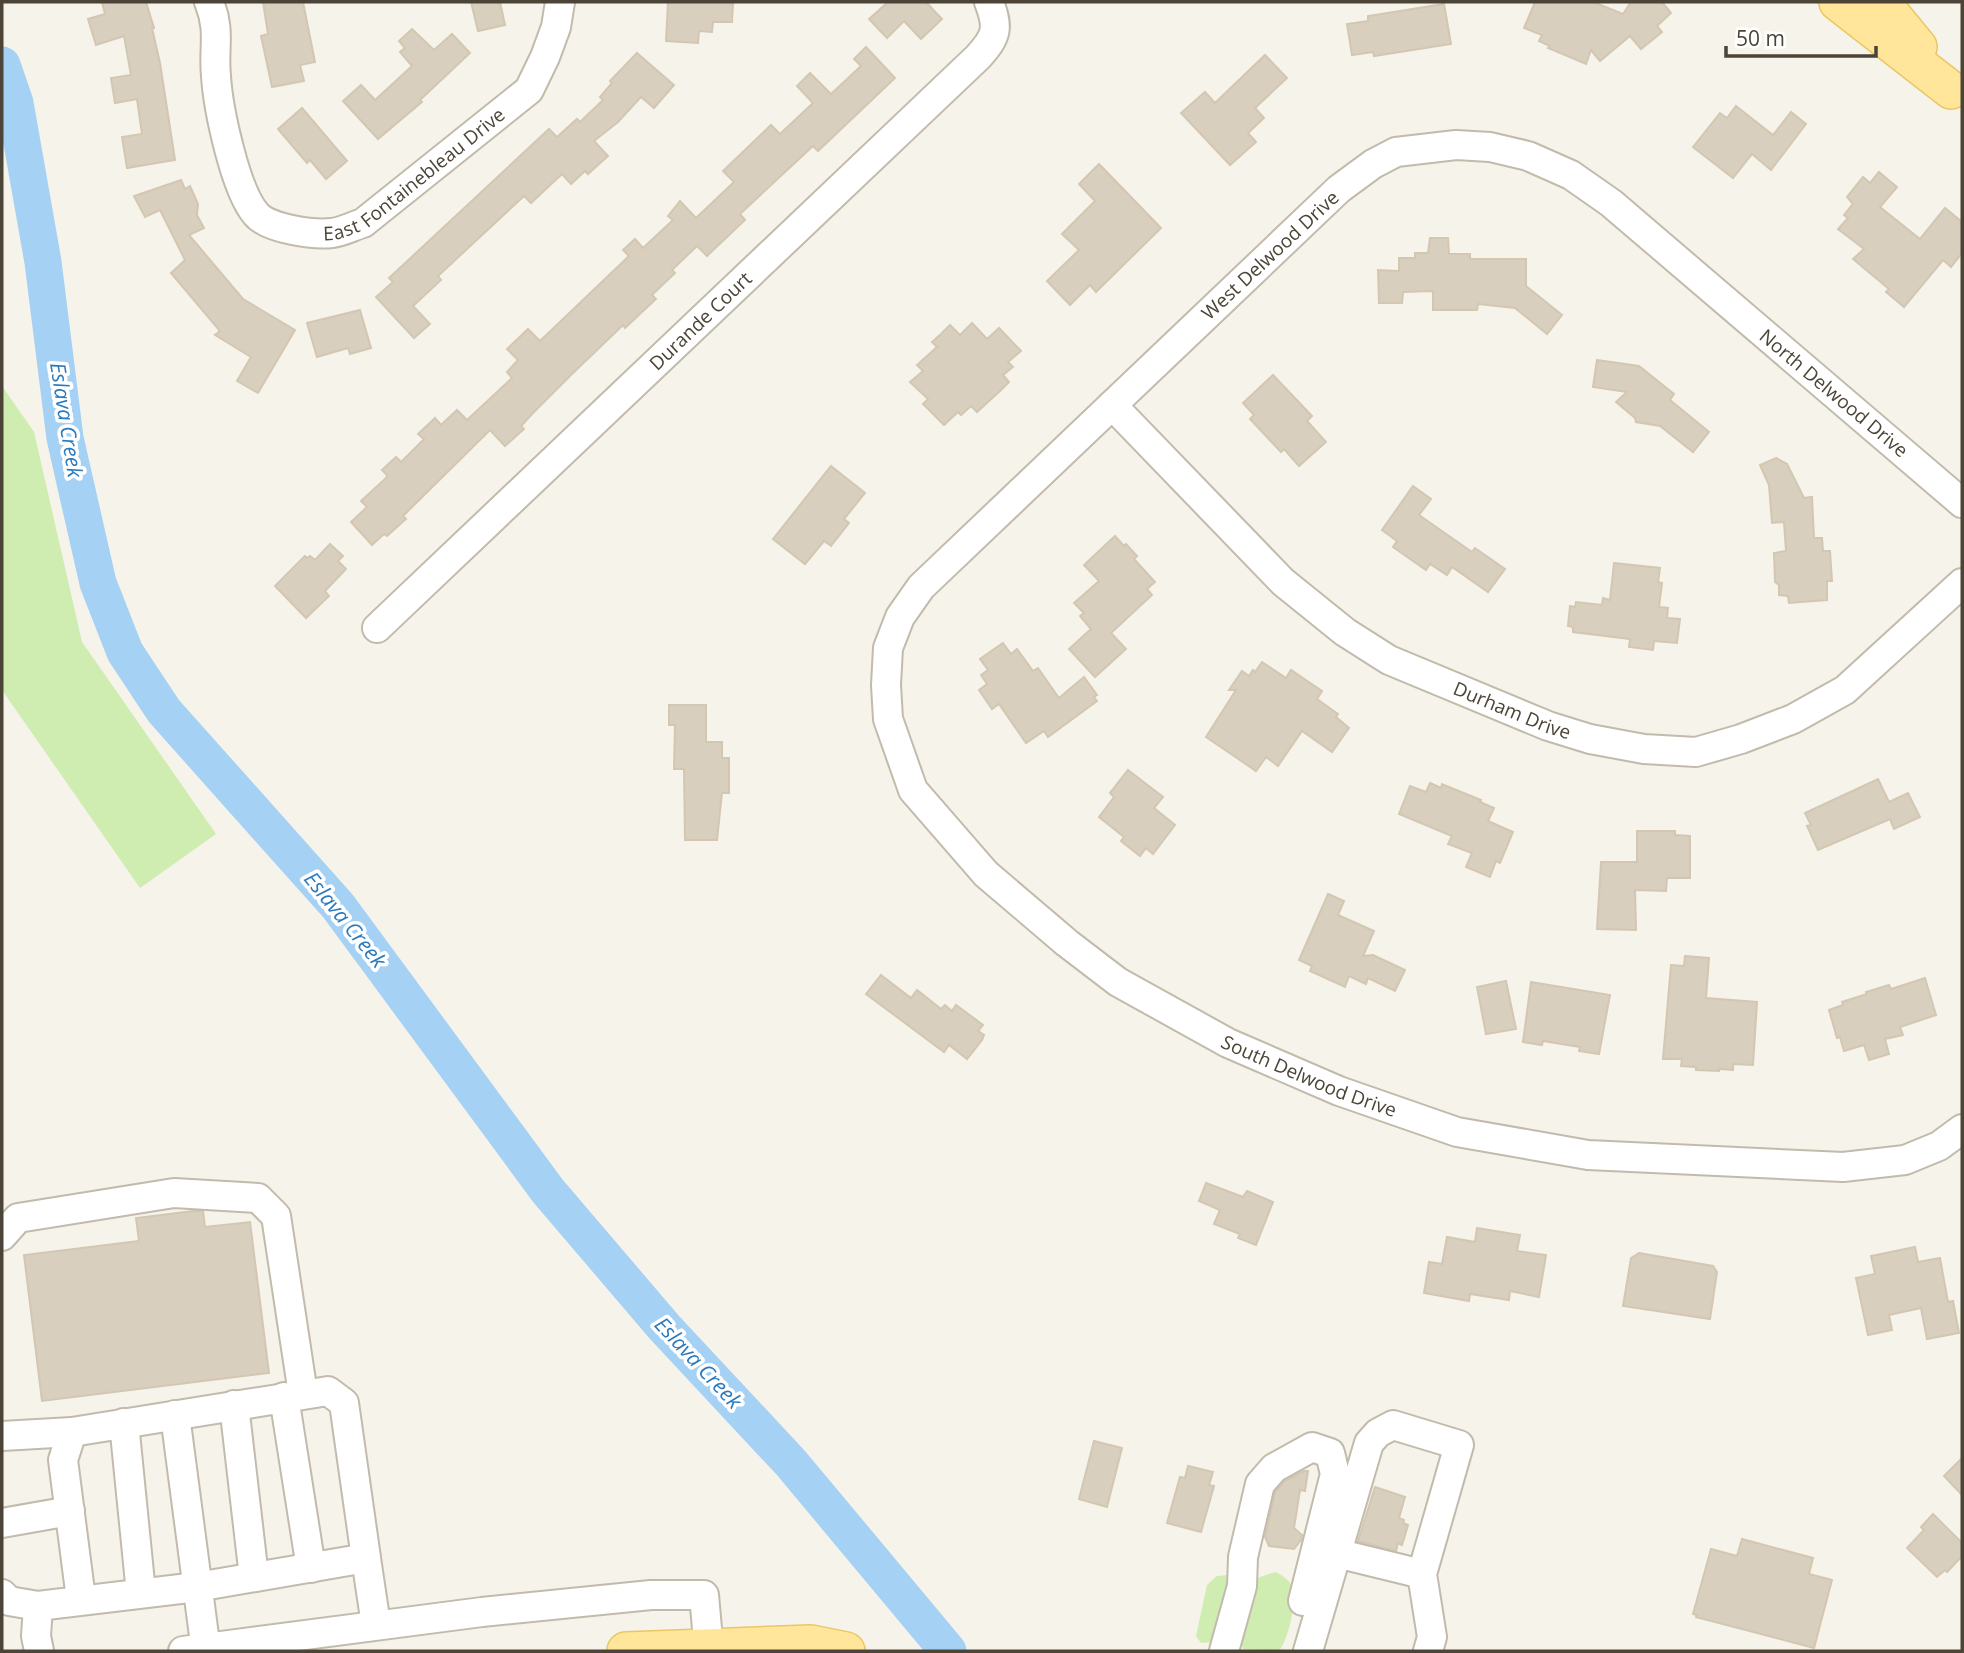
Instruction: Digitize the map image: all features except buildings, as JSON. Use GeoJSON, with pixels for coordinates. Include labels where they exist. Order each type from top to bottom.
{"type":"FeatureCollection","features":[{"type":"Feature","properties":{"kind":"main road"},"geometry":{"type":"LineString","coordinates":[[1838,2],[1957,96]]}},
{"type":"Feature","properties":{"kind":"main road"},"geometry":{"type":"LineString","coordinates":[[1881,2],[1957,96]]}},
{"type":"Feature","properties":{"kind":"main road"},"geometry":{"type":"LineString","coordinates":[[626,1651],[709,1650],[811,1644],[846,1651]]}},
{"type":"Feature","properties":{"kind":"street","name":"East Fontainebleau Drive"},"geometry":{"type":"LineString","coordinates":[[209,2],[218,41],[215,73],[221,113],[242,187],[256,215],[274,226],[304,232],[333,233],[363,223],[529,90],[556,27],[560,2]]}},
{"type":"Feature","properties":{"kind":"street","name":"Durande Court"},"geometry":{"type":"LineString","coordinates":[[377,628],[978,57],[992,41],[996,22],[989,2]]}},
{"type":"Feature","properties":{"kind":"street","name":"West Delwood Drive"},"geometry":{"type":"LineString","coordinates":[[900,617],[921,587],[1339,189],[1373,164],[1396,152],[1456,145],[1490,147],[1528,156],[1571,174],[1611,203],[1705,284]]}},
{"type":"Feature","properties":{"kind":"street","name":"North Delwood Drive"},"geometry":{"type":"LineString","coordinates":[[1705,284],[1962,503]]}},
{"type":"Feature","properties":{"kind":"street","name":"Durham Drive"},"geometry":{"type":"LineString","coordinates":[[1112,405],[1283,582],[1345,632],[1389,660],[1548,726],[1590,739],[1644,750],[1696,752],[1741,739],[1793,719],[1845,690],[1962,583]]}},
{"type":"Feature","properties":{"kind":"street","name":"South Delwood Drive"},"geometry":{"type":"LineString","coordinates":[[900,617],[888,648],[888,719],[913,790],[986,874],[1067,943],[1118,982],[1228,1043],[1339,1091],[1457,1132],[1588,1155],[1843,1167],[1905,1160],[1939,1146],[1962,1129]]}},
{"type":"Feature","properties":{"kind":"street"},"geometry":{"type":"LineString","coordinates":[[2,1236],[18,1218],[174,1193],[258,1198],[276,1216],[311,1568]]}},
{"type":"Feature","properties":{"kind":"street"},"geometry":{"type":"LineString","coordinates":[[2,1436],[72,1432],[328,1391],[344,1403],[376,1625]]}},
{"type":"Feature","properties":{"kind":"street"},"geometry":{"type":"LineString","coordinates":[[234,1405],[254,1577]]}},
{"type":"Feature","properties":{"kind":"street"},"geometry":{"type":"LineString","coordinates":[[175,1415],[197,1587],[198,1650],[376,1625],[652,1595],[704,1595],[709,1650]]}},
{"type":"Feature","properties":{"kind":"street"},"geometry":{"type":"LineString","coordinates":[[124,1423],[141,1593]]}},
{"type":"Feature","properties":{"kind":"street"},"geometry":{"type":"LineString","coordinates":[[1308,1651],[1369,1443],[1378,1433],[1393,1425],[1458,1445],[1422,1574],[1432,1637],[1428,1651]]}},
{"type":"Feature","properties":{"kind":"street"},"geometry":{"type":"LineString","coordinates":[[72,1432],[63,1460],[81,1600]]}},
{"type":"Feature","properties":{"kind":"street"},"geometry":{"type":"LineString","coordinates":[[1224,1651],[1242,1586],[1243,1557],[1260,1484],[1274,1468],[1312,1447],[1330,1453],[1335,1474],[1291,1651]]}},
{"type":"Feature","properties":{"kind":"street"},"geometry":{"type":"LineString","coordinates":[[2,1523],[70,1511]]}},
{"type":"Feature","properties":{"kind":"street"},"geometry":{"type":"LineString","coordinates":[[1336,1553],[1422,1574]]}},
{"type":"Feature","properties":{"kind":"street"},"geometry":{"type":"LineString","coordinates":[[2,1594],[9,1601],[38,1606],[197,1587],[366,1558]]}},
{"type":"Feature","properties":{"kind":"street"},"geometry":{"type":"LineString","coordinates":[[38,1606],[36,1636],[39,1651]]}},
{"type":"Feature","properties":{"kind":"green space"},"geometry":{"type":"Polygon","coordinates":[[[2,386],[34,432],[82,642],[216,834],[140,888],[2,690],[2,386]]]}},
{"type":"Feature","properties":{"kind":"green space"},"geometry":{"type":"Polygon","coordinates":[[[1275,1572],[1289,1582],[1294,1592],[1286,1638],[1279,1651],[1243,1649],[1241,1643],[1254,1582],[1275,1572]]]}},
{"type":"Feature","properties":{"kind":"green space"},"geometry":{"type":"Polygon","coordinates":[[[1228,1575],[1233,1581],[1215,1642],[1201,1643],[1196,1636],[1207,1585],[1217,1576],[1228,1575]]]}},
{"type":"Feature","properties":{"kind":"waterway","name":"Eslava Creek"},"geometry":{"type":"LineString","coordinates":[[2,65],[15,103],[43,262],[65,438],[98,583],[125,652],[164,711],[338,906],[548,1191],[665,1328],[791,1463],[948,1651]]}}]}
